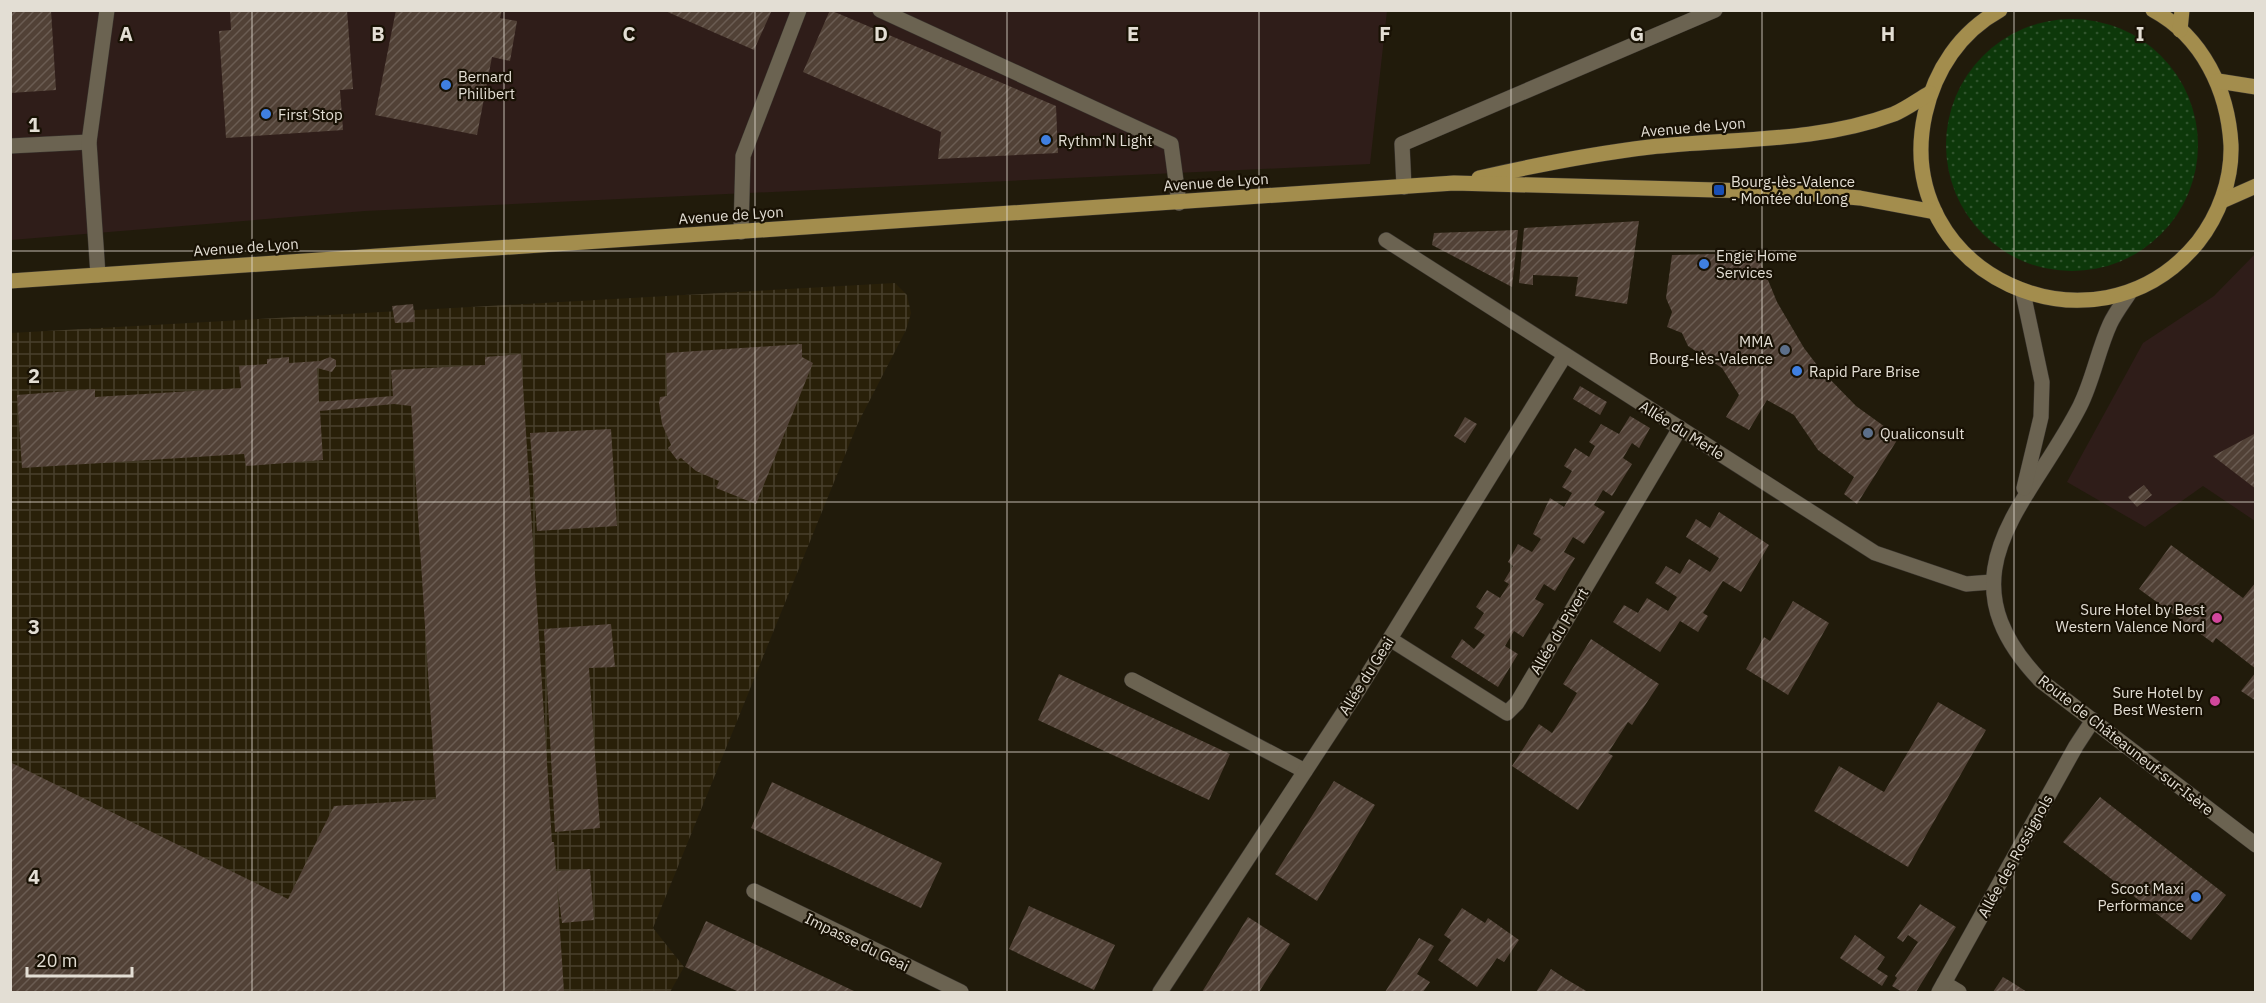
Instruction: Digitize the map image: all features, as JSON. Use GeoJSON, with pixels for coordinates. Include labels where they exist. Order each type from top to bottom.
{"type":"FeatureCollection","features":[{"type":"Feature","properties":{"kind":"main road"},"geometry":{"type":"LineString","coordinates":[[1991,12],[1964,38],[1944,63],[1930,93],[1921,133],[1923,173],[1935,212],[1957,247],[1987,274],[2023,293],[2058,301],[2094,301],[2130,292],[2159,278],[2186,257],[2206,231],[2222,201],[2231,161],[2230,120],[2218,81],[2202,53],[2180,30],[2153,10]]}},
{"type":"Feature","properties":{"kind":"main road"},"geometry":{"type":"LineString","coordinates":[[2180,30],[2182,10]]}},
{"type":"Feature","properties":{"kind":"main road"},"geometry":{"type":"LineString","coordinates":[[2218,81],[2256,87]]}},
{"type":"Feature","properties":{"kind":"main road","name":"Avenue de Lyon"},"geometry":{"type":"LineString","coordinates":[[1454,183],[1593,155],[1652,147],[1794,137],[1896,113],[1930,93]]}},
{"type":"Feature","properties":{"kind":"main road","name":"Avenue de Lyon"},"geometry":{"type":"LineString","coordinates":[[10,281],[1454,183],[1791,192],[1860,198],[1935,212]]}},
{"type":"Feature","properties":{"kind":"main road"},"geometry":{"type":"LineString","coordinates":[[2222,201],[2256,186]]}},
{"type":"Feature","properties":{"kind":"street"},"geometry":{"type":"LineString","coordinates":[[98,275],[89,142],[107,10]]}},
{"type":"Feature","properties":{"kind":"street"},"geometry":{"type":"LineString","coordinates":[[741,232],[743,156],[799,10]]}},
{"type":"Feature","properties":{"kind":"street"},"geometry":{"type":"LineString","coordinates":[[880,10],[1171,144],[1179,203]]}},
{"type":"Feature","properties":{"kind":"street"},"geometry":{"type":"LineString","coordinates":[[1404,187],[1402,144],[1715,10]]}},
{"type":"Feature","properties":{"kind":"street"},"geometry":{"type":"LineString","coordinates":[[10,146],[89,142]]}},
{"type":"Feature","properties":{"kind":"street","name":"Allée du Merle"},"geometry":{"type":"LineString","coordinates":[[1386,240],[1875,553],[1966,585],[1992,582]]}},
{"type":"Feature","properties":{"kind":"street","name":"Route de Châteauneuf-sur-Isère"},"geometry":{"type":"LineString","coordinates":[[2130,292],[2110,324],[2080,406],[2021,499],[2000,543],[1992,582],[1995,606],[2005,635],[2021,660],[2041,681],[2256,844]]}},
{"type":"Feature","properties":{"kind":"street","name":"Route de Châteauneuf-sur-Isère"},"geometry":{"type":"LineString","coordinates":[[2021,499],[2041,417],[2042,382],[2023,293]]}},
{"type":"Feature","properties":{"kind":"street","name":"Allée du Geai"},"geometry":{"type":"LineString","coordinates":[[1160,993],[1390,639],[1565,355]]}},
{"type":"Feature","properties":{"kind":"street","name":"Allée du Pivert"},"geometry":{"type":"LineString","coordinates":[[1390,639],[1507,713],[1517,703],[1680,428]]}},
{"type":"Feature","properties":{"kind":"street"},"geometry":{"type":"LineString","coordinates":[[1132,680],[1305,771]]}},
{"type":"Feature","properties":{"kind":"street","name":"Allée des Rossignols"},"geometry":{"type":"LineString","coordinates":[[1941,988],[2092,720]]}},
{"type":"Feature","properties":{"kind":"street","name":"Impasse du Geai"},"geometry":{"type":"LineString","coordinates":[[754,891],[961,993]]}},
{"type":"Feature","properties":{"kind":"street"},"geometry":{"type":"LineString","coordinates":[[1941,988],[1959,993]]}},
{"type":"Feature","properties":{"kind":"shaded area"},"geometry":{"type":"Polygon","coordinates":[[[11,11],[1387,11],[1370,164],[365,211],[11,240],[11,11]]]}},
{"type":"Feature","properties":{"kind":"shaded area"},"geometry":{"type":"Polygon","coordinates":[[[2255,254],[2255,521],[2203,486],[2145,527],[2067,482],[2143,343],[2214,296],[2255,254]]]}},
{"type":"Feature","properties":{"kind":"shaded area"},"geometry":{"type":"Polygon","coordinates":[[[895,283],[907,295],[911,313],[906,330],[858,423],[653,928],[684,967],[670,992],[11,992],[11,333],[895,283]]]}},
{"type":"Feature","properties":{"kind":"green space"},"geometry":{"type":"Polygon","coordinates":[[[2072,19],[2097,22],[2120,29],[2142,40],[2161,56],[2177,75],[2188,97],[2195,120],[2198,145],[2195,170],[2188,193],[2177,215],[2161,234],[2142,250],[2120,261],[2097,268],[2072,271],[2047,268],[2024,261],[2002,250],[1983,234],[1967,215],[1956,193],[1949,170],[1946,145],[1949,120],[1956,97],[1967,75],[1983,56],[2002,40],[2024,29],[2047,22],[2072,19]]]}},
{"type":"Feature","properties":{"kind":"building"},"geometry":{"type":"Polygon","coordinates":[[[10,10],[51,10],[56,90],[10,93],[10,10]]]}},
{"type":"Feature","properties":{"kind":"building"},"geometry":{"type":"Polygon","coordinates":[[[230,10],[347,10],[353,89],[340,90],[343,130],[226,138],[219,31],[231,30],[230,10]]]}},
{"type":"Feature","properties":{"kind":"building"},"geometry":{"type":"Polygon","coordinates":[[[396,10],[502,10],[500,18],[517,21],[510,61],[492,57],[477,135],[375,115],[396,10]]]}},
{"type":"Feature","properties":{"kind":"building"},"geometry":{"type":"Polygon","coordinates":[[[663,10],[772,10],[754,50],[663,10]]]}},
{"type":"Feature","properties":{"kind":"building"},"geometry":{"type":"Polygon","coordinates":[[[830,10],[1056,106],[1058,153],[938,159],[941,132],[803,72],[830,10]]]}},
{"type":"Feature","properties":{"kind":"building"},"geometry":{"type":"Polygon","coordinates":[[[1639,221],[1627,304],[1575,296],[1578,277],[1533,275],[1533,285],[1519,283],[1524,228],[1639,221]]]}},
{"type":"Feature","properties":{"kind":"building"},"geometry":{"type":"Polygon","coordinates":[[[1518,230],[1512,287],[1432,245],[1434,233],[1518,230]]]}},
{"type":"Feature","properties":{"kind":"building"},"geometry":{"type":"Polygon","coordinates":[[[1757,253],[1777,302],[1804,348],[1820,369],[1856,406],[1899,437],[1857,504],[1844,494],[1854,477],[1818,450],[1794,415],[1767,400],[1749,430],[1726,417],[1739,395],[1722,368],[1688,346],[1682,333],[1667,327],[1672,312],[1666,298],[1672,255],[1757,253]]]}},
{"type":"Feature","properties":{"kind":"building"},"geometry":{"type":"Polygon","coordinates":[[[413,304],[415,322],[395,323],[392,306],[413,304]]]}},
{"type":"Feature","properties":{"kind":"building"},"geometry":{"type":"Polygon","coordinates":[[[802,344],[802,357],[813,363],[756,504],[716,488],[719,481],[696,471],[681,458],[677,460],[668,448],[671,445],[662,424],[659,403],[660,397],[667,396],[666,353],[802,344]]]}},
{"type":"Feature","properties":{"kind":"building"},"geometry":{"type":"Polygon","coordinates":[[[521,354],[552,842],[554,842],[556,871],[590,869],[594,920],[562,923],[557,885],[564,992],[10,992],[10,762],[288,899],[334,806],[436,799],[411,406],[394,404],[320,411],[323,460],[246,466],[244,454],[22,468],[17,395],[95,389],[95,397],[241,388],[239,366],[267,364],[267,359],[289,357],[289,363],[320,361],[330,357],[336,360],[336,366],[332,372],[317,368],[319,402],[393,396],[391,370],[485,365],[485,357],[521,354]]]}},
{"type":"Feature","properties":{"kind":"building"},"geometry":{"type":"Polygon","coordinates":[[[1580,386],[1607,402],[1600,415],[1573,399],[1580,386]]]}},
{"type":"Feature","properties":{"kind":"building"},"geometry":{"type":"Polygon","coordinates":[[[1630,416],[1650,428],[1639,448],[1632,443],[1623,458],[1632,464],[1612,496],[1603,490],[1594,505],[1605,512],[1584,544],[1573,537],[1564,552],[1575,558],[1555,591],[1544,584],[1535,599],[1544,604],[1523,637],[1514,631],[1505,646],[1518,654],[1498,687],[1451,657],[1462,639],[1474,649],[1485,635],[1474,628],[1484,613],[1476,607],[1487,590],[1500,598],[1509,584],[1504,581],[1513,566],[1508,562],[1518,544],[1532,552],[1541,539],[1533,534],[1550,498],[1564,507],[1572,493],[1562,487],[1572,471],[1564,466],[1575,448],[1589,457],[1595,446],[1589,442],[1601,424],[1619,434],[1630,416]]]}},
{"type":"Feature","properties":{"kind":"building"},"geometry":{"type":"Polygon","coordinates":[[[1465,417],[1477,424],[1465,443],[1454,436],[1465,417]]]}},
{"type":"Feature","properties":{"kind":"building"},"geometry":{"type":"Polygon","coordinates":[[[611,429],[617,526],[537,531],[530,433],[611,429]]]}},
{"type":"Feature","properties":{"kind":"building"},"geometry":{"type":"Polygon","coordinates":[[[2256,433],[2256,489],[2213,456],[2256,433]]]}},
{"type":"Feature","properties":{"kind":"building"},"geometry":{"type":"Polygon","coordinates":[[[2144,485],[2152,495],[2137,507],[2128,497],[2144,485]]]}},
{"type":"Feature","properties":{"kind":"building"},"geometry":{"type":"Polygon","coordinates":[[[1719,512],[1769,545],[1741,592],[1723,581],[1703,613],[1708,616],[1698,632],[1680,621],[1660,652],[1613,622],[1624,605],[1638,613],[1647,598],[1668,611],[1677,597],[1655,583],[1666,566],[1680,574],[1689,559],[1710,572],[1719,558],[1686,537],[1696,519],[1710,528],[1719,512]]]}},
{"type":"Feature","properties":{"kind":"building","name":"Sure Hotel by Best Western Valence Nord"},"geometry":{"type":"Polygon","coordinates":[[[2171,545],[2243,598],[2256,582],[2256,669],[2216,638],[2213,643],[2139,589],[2171,545]]]}},
{"type":"Feature","properties":{"kind":"building"},"geometry":{"type":"Polygon","coordinates":[[[1793,601],[1829,623],[1788,695],[1746,669],[1764,637],[1770,641],[1793,601]]]}},
{"type":"Feature","properties":{"kind":"building"},"geometry":{"type":"Polygon","coordinates":[[[611,624],[615,667],[589,668],[600,828],[555,832],[544,629],[611,624]]]}},
{"type":"Feature","properties":{"kind":"building"},"geometry":{"type":"Polygon","coordinates":[[[1591,639],[1659,684],[1632,725],[1628,722],[1608,753],[1613,756],[1578,810],[1512,766],[1539,724],[1552,733],[1566,712],[1577,693],[1563,684],[1591,639]]]}},
{"type":"Feature","properties":{"kind":"building"},"geometry":{"type":"Polygon","coordinates":[[[2256,672],[2256,701],[2241,691],[2256,672]]]}},
{"type":"Feature","properties":{"kind":"building"},"geometry":{"type":"Polygon","coordinates":[[[1059,674],[1230,754],[1209,800],[1038,720],[1059,674]]]}},
{"type":"Feature","properties":{"kind":"building"},"geometry":{"type":"Polygon","coordinates":[[[1938,702],[1986,730],[1908,867],[1814,811],[1839,766],[1884,792],[1938,702]]]}},
{"type":"Feature","properties":{"kind":"building"},"geometry":{"type":"Polygon","coordinates":[[[1334,781],[1375,805],[1317,901],[1275,874],[1334,781]]]}},
{"type":"Feature","properties":{"kind":"building"},"geometry":{"type":"Polygon","coordinates":[[[772,782],[942,863],[921,908],[751,828],[772,782]]]}},
{"type":"Feature","properties":{"kind":"building"},"geometry":{"type":"Polygon","coordinates":[[[2100,797],[2226,895],[2191,940],[2063,842],[2100,797]]]}},
{"type":"Feature","properties":{"kind":"building"},"geometry":{"type":"Polygon","coordinates":[[[1920,904],[1956,927],[1916,992],[1902,992],[1892,986],[1897,978],[1895,976],[1918,942],[1908,935],[1903,942],[1897,938],[1920,904]]]}},
{"type":"Feature","properties":{"kind":"building"},"geometry":{"type":"Polygon","coordinates":[[[1029,906],[1115,945],[1094,990],[1009,949],[1029,906]]]}},
{"type":"Feature","properties":{"kind":"building"},"geometry":{"type":"Polygon","coordinates":[[[1462,908],[1485,923],[1488,918],[1519,940],[1504,962],[1497,958],[1477,987],[1438,960],[1451,940],[1444,935],[1462,908]]]}},
{"type":"Feature","properties":{"kind":"building"},"geometry":{"type":"Polygon","coordinates":[[[1248,917],[1290,944],[1259,992],[1202,992],[1248,917]]]}},
{"type":"Feature","properties":{"kind":"building"},"geometry":{"type":"Polygon","coordinates":[[[706,921],[856,992],[739,992],[685,967],[706,921]]]}},
{"type":"Feature","properties":{"kind":"building"},"geometry":{"type":"Polygon","coordinates":[[[1855,935],[1885,957],[1877,969],[1888,976],[1882,986],[1840,958],[1855,935]]]}},
{"type":"Feature","properties":{"kind":"building"},"geometry":{"type":"Polygon","coordinates":[[[1419,938],[1434,946],[1417,974],[1430,982],[1423,992],[1385,992],[1419,938]]]}},
{"type":"Feature","properties":{"kind":"building"},"geometry":{"type":"Polygon","coordinates":[[[1551,969],[1566,979],[1588,992],[1536,992],[1551,969]]]}},
{"type":"Feature","properties":{"kind":"building"},"geometry":{"type":"Polygon","coordinates":[[[2003,977],[2013,983],[2027,992],[1993,992],[2003,977]]]}},
{"type":"Feature","properties":{"kind":"place","name":"Bernard Philibert"},"geometry":{"type":"Point","coordinates":[446,85]}},
{"type":"Feature","properties":{"kind":"place","name":"First Stop"},"geometry":{"type":"Point","coordinates":[266,114]}},
{"type":"Feature","properties":{"kind":"place","name":"Rythm'N Light"},"geometry":{"type":"Point","coordinates":[1046,140]}},
{"type":"Feature","properties":{"kind":"place","name":"Bourg-lès-Valence - Montée du Long"},"geometry":{"type":"Point","coordinates":[1719,190]}},
{"type":"Feature","properties":{"kind":"place","name":"Engie Home Services"},"geometry":{"type":"Point","coordinates":[1704,264]}},
{"type":"Feature","properties":{"kind":"place","name":"MMA Bourg-lès-Valence"},"geometry":{"type":"Point","coordinates":[1785,350]}},
{"type":"Feature","properties":{"kind":"place","name":"Rapid Pare Brise"},"geometry":{"type":"Point","coordinates":[1797,371]}},
{"type":"Feature","properties":{"kind":"place","name":"Qualiconsult"},"geometry":{"type":"Point","coordinates":[1868,433]}},
{"type":"Feature","properties":{"kind":"place","name":"Sure Hotel by Best Western Valence Nord"},"geometry":{"type":"Point","coordinates":[2217,618]}},
{"type":"Feature","properties":{"kind":"place","name":"Sure Hotel by Best Western"},"geometry":{"type":"Point","coordinates":[2215,701]}},
{"type":"Feature","properties":{"kind":"place","name":"Scoot Maxi Performance"},"geometry":{"type":"Point","coordinates":[2196,897]}}]}
